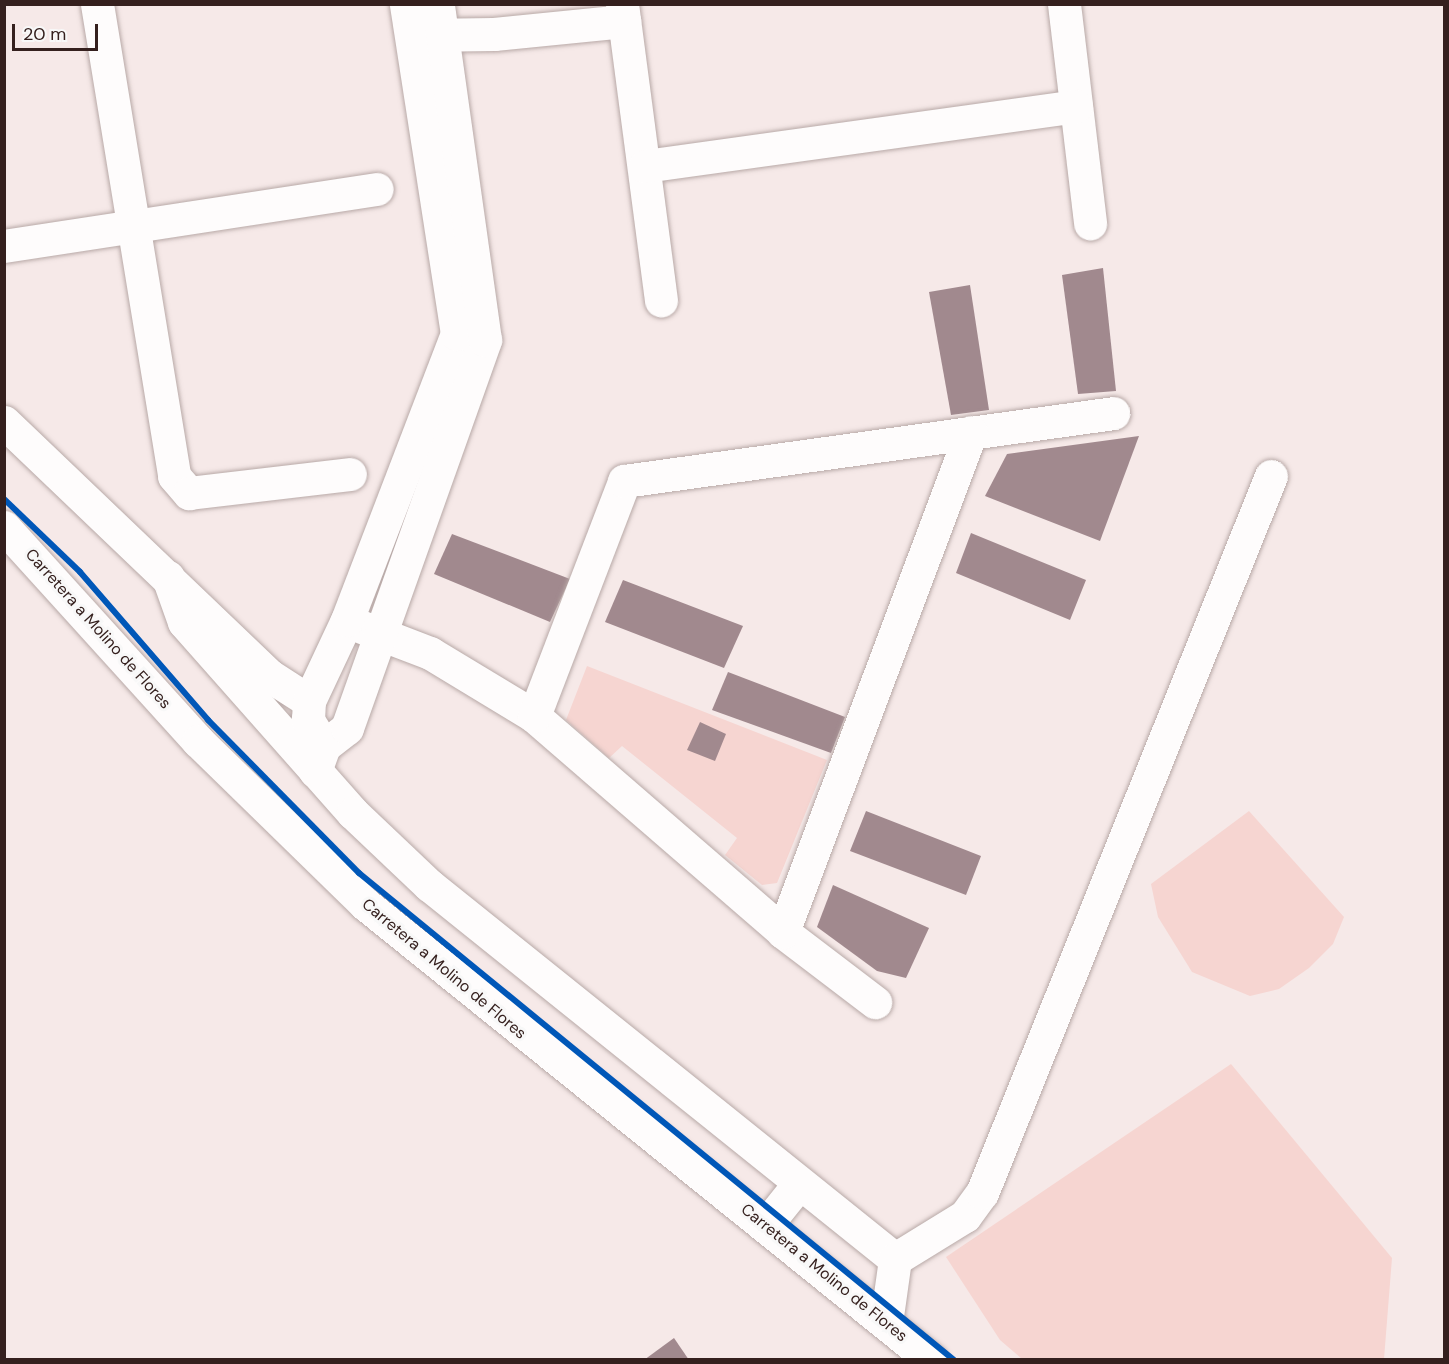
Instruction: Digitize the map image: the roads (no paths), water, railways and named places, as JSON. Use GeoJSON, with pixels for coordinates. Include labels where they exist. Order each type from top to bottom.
{"type":"FeatureCollection","features":[{"type":"Feature","properties":{"kind":"street"},"geometry":{"type":"LineString","coordinates":[[98,4],[131,228],[174,476],[189,493],[350,474]]}},
{"type":"Feature","properties":{"kind":"street"},"geometry":{"type":"LineString","coordinates":[[1064,4],[1090,223]]}},
{"type":"Feature","properties":{"kind":"street"},"geometry":{"type":"LineString","coordinates":[[424,20],[623,13],[661,300]]}},
{"type":"Feature","properties":{"kind":"street"},"geometry":{"type":"LineString","coordinates":[[319,758],[308,720],[309,701],[347,620],[457,334],[424,20]]}},
{"type":"Feature","properties":{"kind":"street"},"geometry":{"type":"LineString","coordinates":[[319,758],[347,728],[485,340],[424,20]]}},
{"type":"Feature","properties":{"kind":"street"},"geometry":{"type":"LineString","coordinates":[[645,166],[1076,106]]}},
{"type":"Feature","properties":{"kind":"street"},"geometry":{"type":"LineString","coordinates":[[4,246],[377,189]]}},
{"type":"Feature","properties":{"kind":"street"},"geometry":{"type":"LineString","coordinates":[[534,716],[624,481],[1113,414]]}},
{"type":"Feature","properties":{"kind":"street"},"geometry":{"type":"LineString","coordinates":[[4,422],[270,676],[309,701]]}},
{"type":"Feature","properties":{"kind":"street"},"geometry":{"type":"LineString","coordinates":[[783,932],[971,432]]}},
{"type":"Feature","properties":{"kind":"street"},"geometry":{"type":"LineString","coordinates":[[895,1259],[965,1216],[982,1194],[1271,476]]}},
{"type":"Feature","properties":{"kind":"street","name":"Carretera a Molino de Flores"},"geometry":{"type":"LineString","coordinates":[[4,527],[198,741],[365,904],[886,1323],[924,1357]]}},
{"type":"Feature","properties":{"kind":"street"},"geometry":{"type":"LineString","coordinates":[[168,577],[184,622],[319,758],[429,885],[798,1185],[895,1259]]}},
{"type":"Feature","properties":{"kind":"street"},"geometry":{"type":"LineString","coordinates":[[347,620],[430,653],[534,716],[783,932],[875,1002]]}},
{"type":"Feature","properties":{"kind":"street"},"geometry":{"type":"LineString","coordinates":[[765,1226],[798,1185]]}},
{"type":"Feature","properties":{"kind":"street"},"geometry":{"type":"LineString","coordinates":[[886,1323],[895,1259]]}}]}
